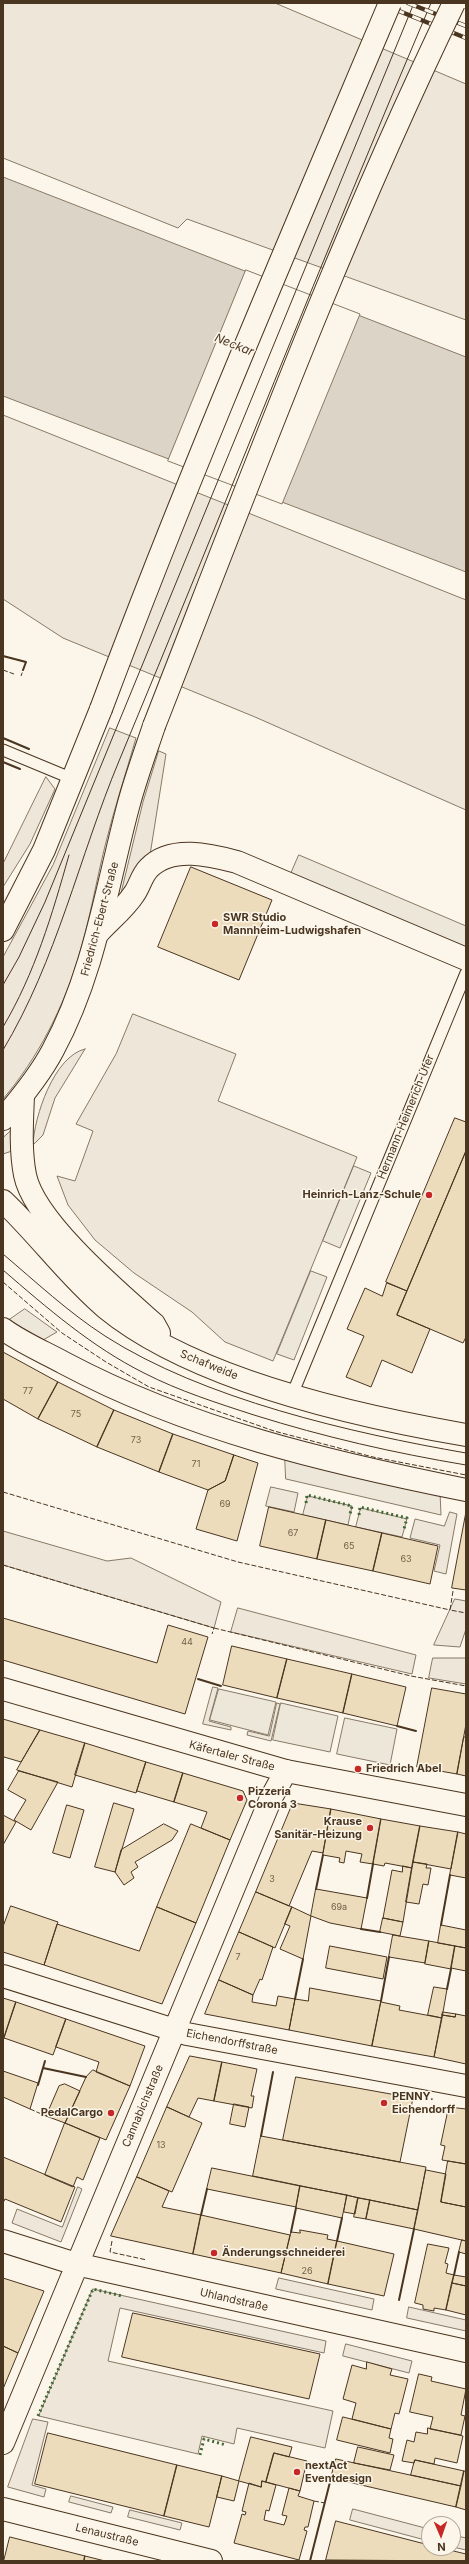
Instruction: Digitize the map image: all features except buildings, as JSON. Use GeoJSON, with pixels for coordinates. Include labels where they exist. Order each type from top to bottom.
{"type":"FeatureCollection","features":[{"type":"Feature","properties":{"kind":"main road"},"geometry":{"type":"LineString","coordinates":[[3,930],[33,875],[101,709],[149,582],[251,330],[390,3]]}},
{"type":"Feature","properties":{"kind":"main road","name":"Friedrich-Ebert-Straße"},"geometry":{"type":"LineString","coordinates":[[3,1119],[23,1096],[53,1052],[78,999],[99,932],[128,806],[154,726],[294,368],[406,103],[454,3]]}},
{"type":"Feature","properties":{"kind":"main road"},"geometry":{"type":"LineString","coordinates":[[99,932],[135,894],[141,878],[150,867],[164,859],[181,854],[212,855],[237,862],[264,873],[466,959]]}},
{"type":"Feature","properties":{"kind":"main road"},"geometry":{"type":"LineString","coordinates":[[23,1096],[22,1154],[29,1187],[48,1219],[102,1278],[154,1324],[166,1347]]}},
{"type":"Feature","properties":{"kind":"main road","name":"Schafweide"},"geometry":{"type":"LineString","coordinates":[[3,1201],[66,1271],[107,1309],[166,1347],[219,1370],[292,1395],[363,1414],[466,1435]]}},
{"type":"Feature","properties":{"kind":"main road"},"geometry":{"type":"LineString","coordinates":[[3,1330],[108,1387],[199,1423],[362,1469],[466,1490]]}},
{"type":"Feature","properties":{"kind":"main road","name":"Käfertaler Straße"},"geometry":{"type":"LineString","coordinates":[[3,1689],[286,1771],[466,1805]]}},
{"type":"Feature","properties":{"kind":"main road","name":"Cannabichstraße"},"geometry":{"type":"LineString","coordinates":[[3,2443],[76,2264],[175,2031],[271,1798],[286,1771]]}},
{"type":"Feature","properties":{"kind":"main road","name":"Eichendorffstraße"},"geometry":{"type":"LineString","coordinates":[[3,1976],[175,2031],[466,2086]]}},
{"type":"Feature","properties":{"kind":"main road","name":"Uhlandstraße"},"geometry":{"type":"LineString","coordinates":[[3,2241],[76,2264],[466,2351]]}},
{"type":"Feature","properties":{"kind":"main road","name":"Lenaustraße"},"geometry":{"type":"LineString","coordinates":[[3,2509],[211,2561]]}},
{"type":"Feature","properties":{"kind":"lane"},"geometry":{"type":"LineString","coordinates":[[3,750],[73,779]]}},
{"type":"Feature","properties":{"kind":"lane","name":"Hermann-Heimerich-Ufer"},"geometry":{"type":"LineString","coordinates":[[292,1395],[466,973]]}},
{"type":"Feature","properties":{"kind":"shaded area"},"geometry":{"type":"Polygon","coordinates":[[[3,3],[275,3],[466,84],[466,320],[187,219],[178,228],[3,158],[3,3]]]}},
{"type":"Feature","properties":{"kind":"shaded area"},"geometry":{"type":"Polygon","coordinates":[[[3,415],[466,600],[466,810],[255,717],[63,638],[3,599],[3,415]]]}},
{"type":"Feature","properties":{"kind":"shaded area"},"geometry":{"type":"Polygon","coordinates":[[[110,728],[136,738],[116,805],[83,941],[73,974],[58,1013],[28,1067],[3,1099],[3,957],[53,865],[110,728]]]}},
{"type":"Feature","properties":{"kind":"shaded area"},"geometry":{"type":"Polygon","coordinates":[[[159,751],[166,754],[150,855],[127,893],[121,893],[143,802],[159,751]]]}},
{"type":"Feature","properties":{"kind":"shaded area"},"geometry":{"type":"Polygon","coordinates":[[[46,777],[55,789],[30,844],[3,887],[3,864],[46,777]]]}},
{"type":"Feature","properties":{"kind":"shaded area"},"geometry":{"type":"Polygon","coordinates":[[[299,855],[466,926],[466,959],[287,883],[299,855]]]}},
{"type":"Feature","properties":{"kind":"shaded area"},"geometry":{"type":"Polygon","coordinates":[[[133,1014],[236,1054],[218,1101],[357,1157],[273,1361],[225,1342],[192,1312],[134,1273],[95,1240],[68,1205],[57,1176],[75,1181],[93,1131],[76,1124],[116,1054],[133,1014]]]}},
{"type":"Feature","properties":{"kind":"shaded area"},"geometry":{"type":"Polygon","coordinates":[[[85,1049],[55,1098],[43,1135],[33,1145],[37,1119],[55,1075],[64,1063],[74,1054],[85,1049]]]}},
{"type":"Feature","properties":{"kind":"shaded area"},"geometry":{"type":"Polygon","coordinates":[[[13,1129],[12,1151],[3,1154],[3,1138],[13,1129]]]}},
{"type":"Feature","properties":{"kind":"shaded area"},"geometry":{"type":"Polygon","coordinates":[[[354,1166],[371,1173],[340,1248],[323,1241],[354,1166]]]}},
{"type":"Feature","properties":{"kind":"shaded area"},"geometry":{"type":"Polygon","coordinates":[[[311,1271],[327,1277],[294,1360],[277,1354],[311,1271]]]}},
{"type":"Feature","properties":{"kind":"shaded area"},"geometry":{"type":"Polygon","coordinates":[[[25,1309],[57,1332],[43,1340],[9,1320],[25,1309]]]}},
{"type":"Feature","properties":{"kind":"shaded area"},"geometry":{"type":"Polygon","coordinates":[[[285,1456],[440,1492],[441,1515],[286,1479],[285,1456]]]}},
{"type":"Feature","properties":{"kind":"shaded area"},"geometry":{"type":"Polygon","coordinates":[[[271,1487],[298,1493],[294,1512],[266,1506],[271,1487]]]}},
{"type":"Feature","properties":{"kind":"shaded area"},"geometry":{"type":"Polygon","coordinates":[[[308,1496],[352,1506],[348,1525],[303,1515],[308,1496]]]}},
{"type":"Feature","properties":{"kind":"shaded area"},"geometry":{"type":"Polygon","coordinates":[[[361,1508],[407,1519],[402,1537],[356,1527],[361,1508]]]}},
{"type":"Feature","properties":{"kind":"shaded area"},"geometry":{"type":"Polygon","coordinates":[[[450,1512],[457,1514],[446,1574],[434,1571],[440,1545],[410,1538],[415,1519],[444,1526],[450,1512]]]}},
{"type":"Feature","properties":{"kind":"shaded area"},"geometry":{"type":"Polygon","coordinates":[[[3,1531],[107,1561],[131,1558],[221,1602],[214,1628],[3,1565],[3,1531]]]}},
{"type":"Feature","properties":{"kind":"shaded area"},"geometry":{"type":"Polygon","coordinates":[[[455,1599],[466,1601],[466,1629],[460,1647],[434,1645],[455,1599]]]}},
{"type":"Feature","properties":{"kind":"shaded area"},"geometry":{"type":"Polygon","coordinates":[[[238,1608],[416,1655],[412,1674],[231,1632],[238,1608]]]}},
{"type":"Feature","properties":{"kind":"shaded area"},"geometry":{"type":"Polygon","coordinates":[[[433,1658],[466,1658],[466,1684],[429,1678],[433,1658]]]}},
{"type":"Feature","properties":{"kind":"shaded area"},"geometry":{"type":"Polygon","coordinates":[[[213,1687],[218,1688],[209,1721],[231,1727],[231,1730],[203,1724],[213,1687]]]}},
{"type":"Feature","properties":{"kind":"shaded area"},"geometry":{"type":"Polygon","coordinates":[[[219,1689],[276,1702],[268,1735],[210,1720],[219,1689]]]}},
{"type":"Feature","properties":{"kind":"shaded area"},"geometry":{"type":"Polygon","coordinates":[[[277,1703],[280,1704],[271,1741],[247,1735],[248,1731],[269,1736],[277,1703]]]}},
{"type":"Feature","properties":{"kind":"shaded area"},"geometry":{"type":"Polygon","coordinates":[[[281,1703],[338,1716],[330,1752],[273,1740],[281,1703]]]}},
{"type":"Feature","properties":{"kind":"shaded area"},"geometry":{"type":"Polygon","coordinates":[[[345,1718],[397,1729],[390,1765],[337,1754],[345,1718]]]}},
{"type":"Feature","properties":{"kind":"shaded area"},"geometry":{"type":"Polygon","coordinates":[[[78,2187],[82,2189],[61,2242],[12,2223],[17,2209],[62,2227],[78,2187]]]}},
{"type":"Feature","properties":{"kind":"shaded area"},"geometry":{"type":"Polygon","coordinates":[[[279,2278],[374,2299],[372,2310],[276,2289],[279,2278]]]}},
{"type":"Feature","properties":{"kind":"shaded area"},"geometry":{"type":"Polygon","coordinates":[[[93,2289],[326,2341],[324,2353],[120,2308],[108,2361],[333,2411],[325,2448],[237,2428],[234,2444],[202,2436],[198,2454],[39,2416],[93,2289]]]}},
{"type":"Feature","properties":{"kind":"shaded area"},"geometry":{"type":"Polygon","coordinates":[[[409,2307],[466,2320],[466,2331],[407,2318],[409,2307]]]}},
{"type":"Feature","properties":{"kind":"shaded area"},"geometry":{"type":"Polygon","coordinates":[[[346,2344],[412,2361],[409,2373],[343,2356],[346,2344]]]}},
{"type":"Feature","properties":{"kind":"shaded area"},"geometry":{"type":"Polygon","coordinates":[[[33,2419],[48,2422],[32,2485],[46,2489],[44,2497],[8,2487],[33,2419]]]}},
{"type":"Feature","properties":{"kind":"shaded area"},"geometry":{"type":"Polygon","coordinates":[[[71,2496],[113,2507],[111,2513],[69,2502],[71,2496]]]}},
{"type":"Feature","properties":{"kind":"shaded area"},"geometry":{"type":"Polygon","coordinates":[[[353,2509],[421,2527],[421,2539],[350,2520],[353,2509]]]}},
{"type":"Feature","properties":{"kind":"shaded area"},"geometry":{"type":"Polygon","coordinates":[[[130,2510],[182,2523],[180,2530],[128,2517],[130,2510]]]}},
{"type":"Feature","properties":{"kind":"shaded area"},"geometry":{"type":"Polygon","coordinates":[[[461,2537],[466,2538],[466,2550],[461,2549],[461,2537]]]}},
{"type":"Feature","properties":{"kind":"water","name":"Neckar"},"geometry":{"type":"Polygon","coordinates":[[[3,177],[466,357],[466,572],[3,396],[3,177]]]}},
{"type":"Feature","properties":{"kind":"pier"},"geometry":{"type":"Polygon","coordinates":[[[246,270],[360,314],[282,504],[168,461],[246,270]]]}},
{"type":"Feature","properties":{"kind":"tram line"},"geometry":{"type":"LineString","coordinates":[[3,985],[19,957],[45,902],[414,3]]}},
{"type":"Feature","properties":{"kind":"tram line"},"geometry":{"type":"LineString","coordinates":[[3,1050],[22,1016],[53,944],[119,761],[431,3]]}},
{"type":"Feature","properties":{"kind":"tram line"},"geometry":{"type":"LineString","coordinates":[[3,1027],[24,986],[42,943],[69,855]]}},
{"type":"Feature","properties":{"kind":"tram line"},"geometry":{"type":"LineString","coordinates":[[3,1254],[65,1307],[91,1327],[144,1358],[187,1378],[279,1411],[327,1424],[421,1445],[466,1453]]}},
{"type":"Feature","properties":{"kind":"tram line"},"geometry":{"type":"LineString","coordinates":[[3,1270],[70,1326],[88,1339],[125,1363],[171,1385],[226,1406],[307,1430],[386,1450],[466,1465]]}},
{"type":"Feature","properties":{"kind":"railway"},"geometry":{"type":"LineString","coordinates":[[379,3],[466,38]]}},
{"type":"Feature","properties":{"kind":"railway"},"geometry":{"type":"LineString","coordinates":[[408,3],[466,26]]}},
{"type":"Feature","properties":{"kind":"hedge"},"geometry":{"type":"LineString","coordinates":[[306,1503],[307,1495],[352,1506],[350,1514]]}},
{"type":"Feature","properties":{"kind":"hedge"},"geometry":{"type":"LineString","coordinates":[[359,1515],[360,1507],[407,1518],[404,1529]]}},
{"type":"Feature","properties":{"kind":"hedge"},"geometry":{"type":"LineString","coordinates":[[38,2416],[93,2289],[122,2296]]}},
{"type":"Feature","properties":{"kind":"hedge"},"geometry":{"type":"LineString","coordinates":[[200,2455],[204,2439],[226,2445]]}},
{"type":"Feature","properties":{"kind":"fence"},"geometry":{"type":"LineString","coordinates":[[3,656],[26,662],[21,676]]}},
{"type":"Feature","properties":{"kind":"fence"},"geometry":{"type":"LineString","coordinates":[[3,670],[14,674]]}},
{"type":"Feature","properties":{"kind":"fence"},"geometry":{"type":"LineString","coordinates":[[3,1282],[62,1333],[106,1362],[149,1387],[274,1431],[373,1457],[466,1475]]}},
{"type":"Feature","properties":{"kind":"fence"},"geometry":{"type":"LineString","coordinates":[[3,1492],[238,1562],[450,1610]]}},
{"type":"Feature","properties":{"kind":"fence"},"geometry":{"type":"LineString","coordinates":[[3,1565],[214,1628],[212,1634]]}},
{"type":"Feature","properties":{"kind":"fence"},"geometry":{"type":"LineString","coordinates":[[453,1591],[450,1610],[466,1613]]}},
{"type":"Feature","properties":{"kind":"fence"},"geometry":{"type":"LineString","coordinates":[[214,1628],[411,1676],[466,1686]]}},
{"type":"Feature","properties":{"kind":"fence"},"geometry":{"type":"LineString","coordinates":[[30,2109],[46,2116]]}},
{"type":"Feature","properties":{"kind":"fence"},"geometry":{"type":"LineString","coordinates":[[112,2241],[110,2252],[147,2260]]}},
{"type":"Feature","properties":{"kind":"fence"},"geometry":{"type":"LineString","coordinates":[[314,2501],[325,2503]]}},
{"type":"Feature","properties":{"kind":"wall"},"geometry":{"type":"LineString","coordinates":[[3,656],[26,662],[23,670]]}},
{"type":"Feature","properties":{"kind":"wall"},"geometry":{"type":"LineString","coordinates":[[3,738],[29,749]]}},
{"type":"Feature","properties":{"kind":"wall"},"geometry":{"type":"LineString","coordinates":[[3,762],[20,769]]}},
{"type":"Feature","properties":{"kind":"wall"},"geometry":{"type":"LineString","coordinates":[[198,1679],[221,1686]]}},
{"type":"Feature","properties":{"kind":"wall"},"geometry":{"type":"LineString","coordinates":[[397,1726],[416,1731]]}},
{"type":"Feature","properties":{"kind":"wall"},"geometry":{"type":"LineString","coordinates":[[316,1889],[323,1855]]}},
{"type":"Feature","properties":{"kind":"wall"},"geometry":{"type":"LineString","coordinates":[[367,1898],[373,1864]]}},
{"type":"Feature","properties":{"kind":"wall"},"geometry":{"type":"LineString","coordinates":[[441,1925],[450,1875]]}},
{"type":"Feature","properties":{"kind":"wall"},"geometry":{"type":"LineString","coordinates":[[361,1929],[380,1932]]}},
{"type":"Feature","properties":{"kind":"wall"},"geometry":{"type":"LineString","coordinates":[[381,2001],[389,1957]]}},
{"type":"Feature","properties":{"kind":"wall"},"geometry":{"type":"LineString","coordinates":[[295,1999],[303,1959]]}},
{"type":"Feature","properties":{"kind":"wall"},"geometry":{"type":"LineString","coordinates":[[447,1989],[451,1969]]}},
{"type":"Feature","properties":{"kind":"wall"},"geometry":{"type":"LineString","coordinates":[[38,2085],[45,2061]]}},
{"type":"Feature","properties":{"kind":"wall"},"geometry":{"type":"LineString","coordinates":[[43,2068],[86,2077]]}},
{"type":"Feature","properties":{"kind":"wall"},"geometry":{"type":"LineString","coordinates":[[261,2136],[273,2072]]}},
{"type":"Feature","properties":{"kind":"wall"},"geometry":{"type":"LineString","coordinates":[[201,2215],[207,2189]]}},
{"type":"Feature","properties":{"kind":"wall"},"geometry":{"type":"LineString","coordinates":[[291,2232],[296,2208]]}},
{"type":"Feature","properties":{"kind":"wall"},"geometry":{"type":"LineString","coordinates":[[337,2241],[342,2218]]}},
{"type":"Feature","properties":{"kind":"wall"},"geometry":{"type":"LineString","coordinates":[[399,2300],[414,2229]]}},
{"type":"Feature","properties":{"kind":"wall"},"geometry":{"type":"LineString","coordinates":[[454,2275],[459,2252]]}},
{"type":"Feature","properties":{"kind":"wall"},"geometry":{"type":"LineString","coordinates":[[310,2561],[331,2478]]}},
{"type":"Feature","properties":{"kind":"place","name":"SWR Studio Mannheim-Ludwigshafen"},"geometry":{"type":"Point","coordinates":[215,924]}},
{"type":"Feature","properties":{"kind":"place","name":"Heinrich-Lanz-Schule"},"geometry":{"type":"Point","coordinates":[429,1195]}},
{"type":"Feature","properties":{"kind":"place","name":"Friedrich Abel"},"geometry":{"type":"Point","coordinates":[358,1769]}},
{"type":"Feature","properties":{"kind":"place","name":"Pizzeria Corona 3"},"geometry":{"type":"Point","coordinates":[240,1798]}},
{"type":"Feature","properties":{"kind":"place","name":"Krause Sanitär-Heizung"},"geometry":{"type":"Point","coordinates":[370,1828]}},
{"type":"Feature","properties":{"kind":"place","name":"PENNY. Eichendorff"},"geometry":{"type":"Point","coordinates":[384,2103]}},
{"type":"Feature","properties":{"kind":"place","name":"PedalCargo"},"geometry":{"type":"Point","coordinates":[111,2113]}},
{"type":"Feature","properties":{"kind":"place","name":"Änderungsschneiderei"},"geometry":{"type":"Point","coordinates":[214,2253]}},
{"type":"Feature","properties":{"kind":"place","name":"nextAct Eventdesign"},"geometry":{"type":"Point","coordinates":[297,2472]}}]}
